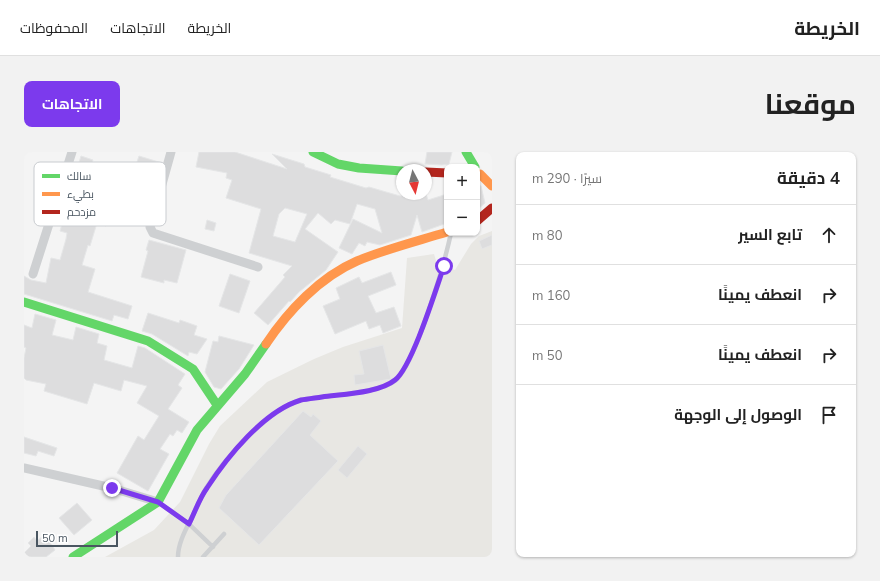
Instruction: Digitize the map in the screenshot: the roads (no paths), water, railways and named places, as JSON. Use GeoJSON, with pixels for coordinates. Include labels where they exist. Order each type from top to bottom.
{"type":"FeatureCollection","features":[{"type":"Feature","properties":{"kind":"street"},"geometry":{"type":"LineString","coordinates":[[69,162],[72,152]]}},
{"type":"Feature","properties":{"kind":"street"},"geometry":{"type":"LineString","coordinates":[[166,170],[171,152]]}},
{"type":"Feature","properties":{"kind":"street"},"geometry":{"type":"LineString","coordinates":[[313,152],[338,164],[359,168],[396,171]]}},
{"type":"Feature","properties":{"kind":"street"},"geometry":{"type":"LineString","coordinates":[[466,152],[473,164]]}},
{"type":"Feature","properties":{"kind":"street"},"geometry":{"type":"LineString","coordinates":[[432,172],[444,173]]}},
{"type":"Feature","properties":{"kind":"street"},"geometry":{"type":"LineString","coordinates":[[480,174],[492,186]]}},
{"type":"Feature","properties":{"kind":"street"},"geometry":{"type":"LineString","coordinates":[[480,218],[492,208]]}},
{"type":"Feature","properties":{"kind":"street"},"geometry":{"type":"LineString","coordinates":[[34,274],[49,226]]}},
{"type":"Feature","properties":{"kind":"street"},"geometry":{"type":"LineString","coordinates":[[150,226],[153,233],[258,267]]}},
{"type":"Feature","properties":{"kind":"street"},"geometry":{"type":"LineString","coordinates":[[73,557],[158,502],[197,430],[244,374],[280,325],[304,298],[328,278],[357,261],[444,233]]}},
{"type":"Feature","properties":{"kind":"street"},"geometry":{"type":"LineString","coordinates":[[24,302],[148,341],[193,369],[216,406]]}},
{"type":"Feature","properties":{"kind":"street"},"geometry":{"type":"LineString","coordinates":[[24,468],[112,488],[158,502]]}},
{"type":"Feature","properties":{"kind":"lane"},"geometry":{"type":"LineString","coordinates":[[178,557],[184,536],[206,489],[222,467],[262,423],[283,408],[300,400],[382,387],[396,380],[404,368],[413,349],[444,266],[451,236]]}},
{"type":"Feature","properties":{"kind":"lane"},"geometry":{"type":"LineString","coordinates":[[158,502],[189,524],[212,547]]}},
{"type":"Feature","properties":{"kind":"lane"},"geometry":{"type":"LineString","coordinates":[[203,557],[224,534]]}}]}
